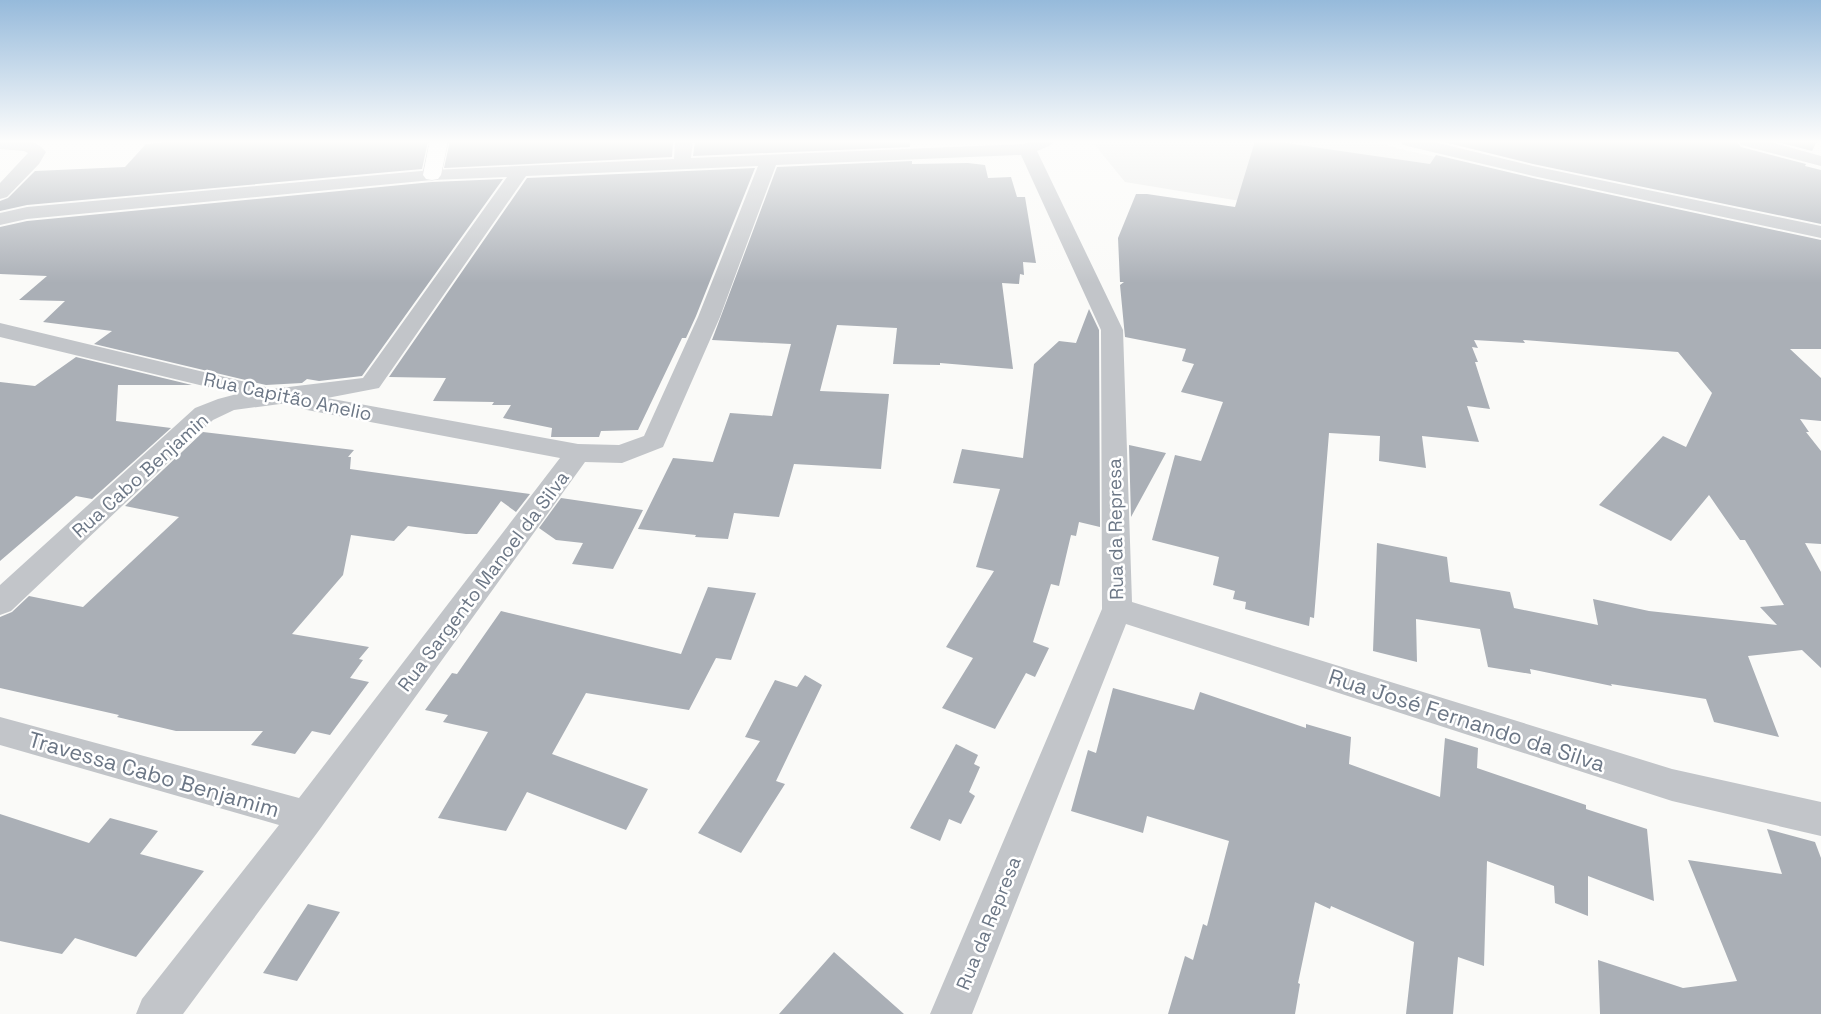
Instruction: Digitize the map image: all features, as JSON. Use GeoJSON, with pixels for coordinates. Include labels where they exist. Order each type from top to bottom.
{"type":"FeatureCollection","features":[{"type":"Feature","properties":{"kind":"street"},"geometry":{"type":"LineString","coordinates":[[0,220],[27,213],[290,188]]}},
{"type":"Feature","properties":{"kind":"street","name":"Rua Cabo Benjamin"},"geometry":{"type":"LineString","coordinates":[[0,604],[204,414],[226,404],[246,400],[349,388],[371,382],[508,188]]}},
{"type":"Feature","properties":{"kind":"street","name":"Rua Sargento Manoel da Silva"},"geometry":{"type":"LineString","coordinates":[[158,1014],[578,453],[622,454],[654,441],[709,318],[759,188]]}},
{"type":"Feature","properties":{"kind":"street","name":"Rua da Represa"},"geometry":{"type":"LineString","coordinates":[[951,1014],[1117,609],[1112,330],[1054,188]]}},
{"type":"Feature","properties":{"kind":"street"},"geometry":{"type":"LineString","coordinates":[[1615,188],[1821,232]]}},
{"type":"Feature","properties":{"kind":"street","name":"Rua Capitão Anelio"},"geometry":{"type":"LineString","coordinates":[[0,330],[281,397],[578,453]]}},
{"type":"Feature","properties":{"kind":"street","name":"Rua José Fernando da Silva"},"geometry":{"type":"LineString","coordinates":[[1117,609],[1672,785],[1821,819]]}},
{"type":"Feature","properties":{"kind":"street","name":"Travessa Cabo Benjamim"},"geometry":{"type":"LineString","coordinates":[[0,731],[307,817]]}},
{"type":"Feature","properties":{"kind":"shaded area"},"geometry":{"type":"Polygon","coordinates":[[[1163,188],[1475,188],[1469,239],[1163,188]]]}},
{"type":"Feature","properties":{"kind":"building"},"geometry":{"type":"Polygon","coordinates":[[[18,188],[210,188],[27,205],[0,211],[0,201],[8,198],[18,188]]]}},
{"type":"Feature","properties":{"kind":"building"},"geometry":{"type":"Polygon","coordinates":[[[366,188],[496,188],[362,376],[319,381],[307,379],[302,383],[266,385],[94,344],[112,331],[43,322],[65,301],[19,300],[47,276],[0,274],[0,227],[27,221],[366,188]]]}},
{"type":"Feature","properties":{"kind":"building"},"geometry":{"type":"Polygon","coordinates":[[[520,188],[747,188],[696,316],[686,338],[682,338],[638,430],[601,431],[599,437],[551,437],[552,428],[503,418],[511,405],[492,405],[494,402],[433,401],[446,378],[389,377],[520,188]]]}},
{"type":"Feature","properties":{"kind":"building"},"geometry":{"type":"Polygon","coordinates":[[[769,188],[1014,188],[1017,197],[1025,197],[1036,263],[1023,262],[1024,275],[1020,274],[1019,284],[1002,283],[1013,369],[940,363],[940,365],[893,364],[897,328],[837,325],[820,391],[889,394],[881,469],[794,464],[779,517],[734,513],[728,539],[695,537],[696,535],[638,529],[673,458],[713,462],[730,413],[772,416],[791,344],[712,340],[769,188]]]}},
{"type":"Feature","properties":{"kind":"building"},"geometry":{"type":"Polygon","coordinates":[[[1241,188],[1581,188],[1821,240],[1821,349],[1790,349],[1821,378],[1821,421],[1800,419],[1809,432],[1806,432],[1821,451],[1821,544],[1805,543],[1821,572],[1821,668],[1802,650],[1748,656],[1779,737],[1714,722],[1706,699],[1611,684],[1612,686],[1530,669],[1531,674],[1488,667],[1480,629],[1416,619],[1417,662],[1373,651],[1377,543],[1447,557],[1450,582],[1510,592],[1514,608],[1598,625],[1593,599],[1649,611],[1777,625],[1760,607],[1784,605],[1745,540],[1740,540],[1709,495],[1671,541],[1599,505],[1663,436],[1686,447],[1712,393],[1678,352],[1523,340],[1525,343],[1474,340],[1478,348],[1472,347],[1478,362],[1475,362],[1490,409],[1467,406],[1479,442],[1422,436],[1426,468],[1379,461],[1380,436],[1329,433],[1314,618],[1310,617],[1309,626],[1245,609],[1246,602],[1233,599],[1235,591],[1213,585],[1219,557],[1152,540],[1175,455],[1201,461],[1223,402],[1181,392],[1194,364],[1182,361],[1186,349],[1125,337],[1120,285],[1124,282],[1120,282],[1118,238],[1136,194],[1235,207],[1241,188]]]}},
{"type":"Feature","properties":{"kind":"building"},"geometry":{"type":"Polygon","coordinates":[[[1650,188],[1821,188],[1821,224],[1650,188]]]}},
{"type":"Feature","properties":{"kind":"building"},"geometry":{"type":"Polygon","coordinates":[[[1089,309],[1099,330],[1100,527],[1079,522],[1076,536],[1071,535],[1059,586],[1051,584],[1033,642],[1049,648],[1035,677],[1026,673],[995,729],[942,708],[973,658],[946,647],[994,571],[976,567],[1000,489],[953,483],[962,449],[1023,458],[1034,364],[1059,341],[1076,343],[1089,309]]]}},
{"type":"Feature","properties":{"kind":"building"},"geometry":{"type":"Polygon","coordinates":[[[76,357],[192,385],[118,385],[116,421],[171,428],[92,499],[76,496],[0,561],[0,382],[35,386],[76,357]]]}},
{"type":"Feature","properties":{"kind":"building"},"geometry":{"type":"Polygon","coordinates":[[[203,432],[354,450],[348,457],[351,457],[350,469],[530,494],[516,512],[501,501],[477,534],[408,526],[394,541],[351,535],[343,575],[292,634],[369,647],[359,659],[363,660],[350,678],[369,682],[330,735],[312,731],[295,754],[251,745],[263,731],[176,731],[117,717],[119,715],[0,688],[0,617],[12,612],[29,596],[83,607],[179,517],[125,506],[203,432]]]}},
{"type":"Feature","properties":{"kind":"building"},"geometry":{"type":"Polygon","coordinates":[[[1129,445],[1166,453],[1131,517],[1129,445]]]}},
{"type":"Feature","properties":{"kind":"building"},"geometry":{"type":"Polygon","coordinates":[[[561,498],[643,510],[613,569],[572,564],[583,543],[556,540],[539,528],[561,498]]]}},
{"type":"Feature","properties":{"kind":"building"},"geometry":{"type":"Polygon","coordinates":[[[708,587],[756,593],[731,660],[716,658],[689,710],[586,693],[552,754],[648,789],[626,830],[527,792],[506,831],[438,818],[488,732],[443,722],[448,715],[425,710],[452,673],[457,674],[501,611],[681,654],[708,587]]]}},
{"type":"Feature","properties":{"kind":"building"},"geometry":{"type":"Polygon","coordinates":[[[805,675],[822,685],[776,781],[785,784],[741,853],[698,833],[760,741],[745,737],[775,680],[797,687],[805,675]]]}},
{"type":"Feature","properties":{"kind":"building"},"geometry":{"type":"Polygon","coordinates":[[[1113,688],[1194,710],[1200,692],[1306,728],[1306,724],[1351,737],[1349,764],[1440,797],[1445,738],[1478,748],[1477,768],[1586,805],[1586,809],[1647,829],[1654,901],[1588,876],[1588,916],[1555,903],[1554,886],[1487,861],[1484,966],[1458,957],[1453,1014],[1406,1014],[1414,942],[1331,906],[1330,909],[1315,902],[1298,983],[1300,984],[1295,1014],[1168,1014],[1185,956],[1193,960],[1203,924],[1207,926],[1229,841],[1147,816],[1143,833],[1071,811],[1088,750],[1096,753],[1113,688]]]}},
{"type":"Feature","properties":{"kind":"building"},"geometry":{"type":"Polygon","coordinates":[[[956,744],[978,755],[974,764],[980,767],[969,792],[975,796],[961,824],[949,819],[940,841],[910,828],[956,744]]]}},
{"type":"Feature","properties":{"kind":"building"},"geometry":{"type":"Polygon","coordinates":[[[0,814],[89,843],[110,818],[158,831],[140,854],[204,871],[136,957],[75,938],[62,954],[0,941],[0,814]]]}},
{"type":"Feature","properties":{"kind":"building"},"geometry":{"type":"Polygon","coordinates":[[[1767,829],[1815,842],[1821,858],[1821,1014],[1600,1014],[1598,960],[1683,988],[1737,981],[1688,860],[1782,874],[1767,829]]]}},
{"type":"Feature","properties":{"kind":"building"},"geometry":{"type":"Polygon","coordinates":[[[308,904],[340,912],[297,981],[263,973],[308,904]]]}},
{"type":"Feature","properties":{"kind":"building"},"geometry":{"type":"Polygon","coordinates":[[[834,952],[904,1014],[779,1014],[834,952]]]}}]}
